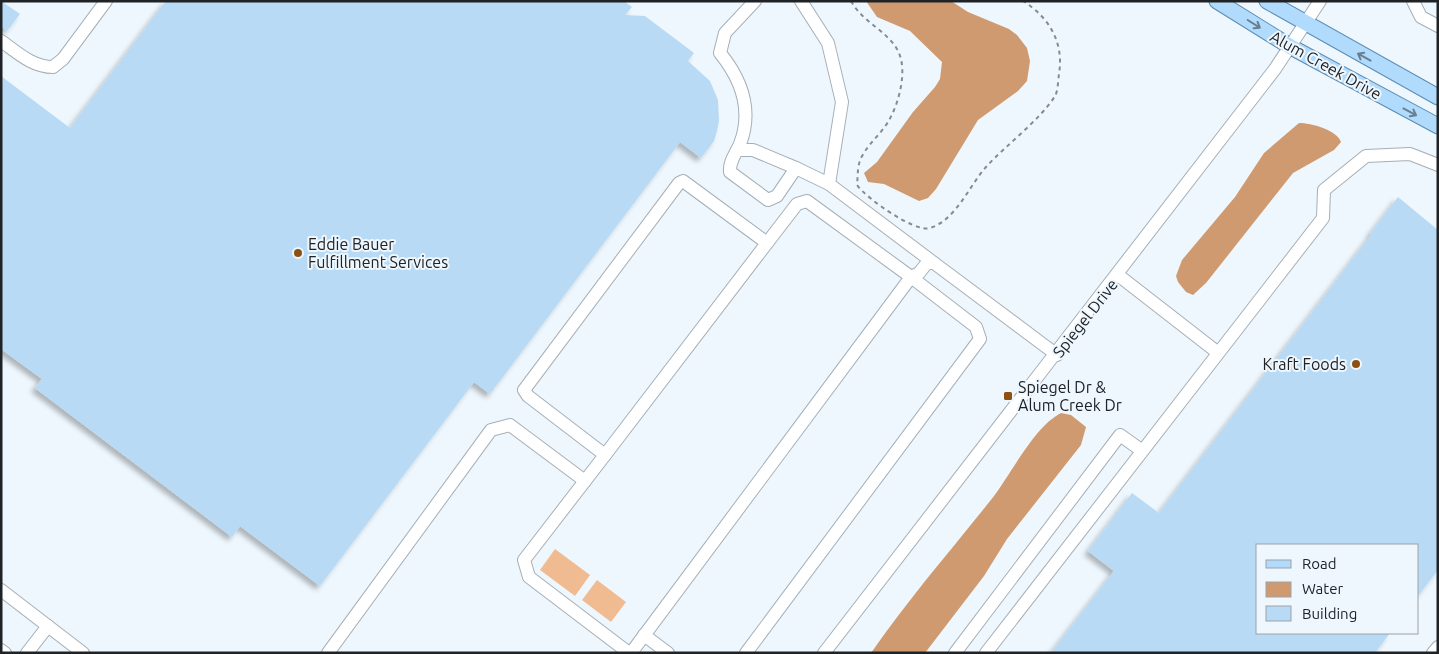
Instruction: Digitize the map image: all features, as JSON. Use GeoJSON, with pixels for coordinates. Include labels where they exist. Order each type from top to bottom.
{"type":"FeatureCollection","features":[{"type":"Feature","properties":{"kind":"main road","name":"Alum Creek Drive"},"geometry":{"type":"LineString","coordinates":[[1217,1],[1290,47],[1438,126]]}},
{"type":"Feature","properties":{"kind":"main road","name":"Alum Creek Drive"},"geometry":{"type":"LineString","coordinates":[[1267,1],[1438,96]]}},
{"type":"Feature","properties":{"kind":"street"},"geometry":{"type":"LineString","coordinates":[[1,41],[41,67],[53,67],[63,59],[106,1]]}},
{"type":"Feature","properties":{"kind":"street"},"geometry":{"type":"LineString","coordinates":[[755,1],[725,33],[720,53],[734,71],[745,100],[745,127],[737,150],[729,165],[730,172],[768,200],[777,196],[796,168]]}},
{"type":"Feature","properties":{"kind":"street"},"geometry":{"type":"LineString","coordinates":[[801,1],[828,43],[842,102],[829,184]]}},
{"type":"Feature","properties":{"kind":"street","name":"Spiegel Drive"},"geometry":{"type":"LineString","coordinates":[[824,653],[1118,275],[1290,47],[1320,1]]}},
{"type":"Feature","properties":{"kind":"street"},"geometry":{"type":"LineString","coordinates":[[1413,1],[1421,17],[1435,21]]}},
{"type":"Feature","properties":{"kind":"street"},"geometry":{"type":"LineString","coordinates":[[737,150],[753,150],[829,184],[1057,355]]}},
{"type":"Feature","properties":{"kind":"street"},"geometry":{"type":"LineString","coordinates":[[986,653],[1141,450],[1323,218],[1324,190],[1366,156],[1410,154],[1438,165]]}},
{"type":"Feature","properties":{"kind":"street"},"geometry":{"type":"LineString","coordinates":[[605,455],[528,396],[524,390],[679,183],[683,181],[767,243]]}},
{"type":"Feature","properties":{"kind":"street"},"geometry":{"type":"LineString","coordinates":[[746,653],[980,340],[976,327],[911,277],[807,201],[796,204],[524,560],[525,569],[529,577],[630,653],[911,277],[919,273],[927,264],[934,263]]}},
{"type":"Feature","properties":{"kind":"street"},"geometry":{"type":"LineString","coordinates":[[1118,275],[1218,352]]}},
{"type":"Feature","properties":{"kind":"street"},"geometry":{"type":"LineString","coordinates":[[328,653],[491,430],[510,425],[585,481]]}},
{"type":"Feature","properties":{"kind":"street"},"geometry":{"type":"LineString","coordinates":[[955,653],[1120,434],[1141,450]]}},
{"type":"Feature","properties":{"kind":"street"},"geometry":{"type":"LineString","coordinates":[[1,590],[83,653]]}},
{"type":"Feature","properties":{"kind":"street"},"geometry":{"type":"LineString","coordinates":[[27,653],[48,626]]}},
{"type":"Feature","properties":{"kind":"street"},"geometry":{"type":"LineString","coordinates":[[644,634],[668,653]]}},
{"type":"Feature","properties":{"kind":"street"},"geometry":{"type":"LineString","coordinates":[[1434,653],[1438,647]]}},
{"type":"Feature","properties":{"kind":"street"},"geometry":{"type":"LineString","coordinates":[[1,650],[5,653]]}},
{"type":"Feature","properties":{"kind":"path"},"geometry":{"type":"LineString","coordinates":[[851,1],[862,18],[883,34],[898,52],[902,75],[890,120],[867,148],[858,169],[857,185],[864,192],[915,227],[928,228],[950,214],[985,168],[1056,95],[1060,54],[1055,34],[1040,14],[1023,1]]}},
{"type":"Feature","properties":{"kind":"shaded area"},"geometry":{"type":"Polygon","coordinates":[[[555,549],[590,575],[575,596],[540,570],[555,549]]]}},
{"type":"Feature","properties":{"kind":"shaded area"},"geometry":{"type":"Polygon","coordinates":[[[597,580],[626,602],[611,622],[582,600],[597,580]]]}},
{"type":"Feature","properties":{"kind":"water"},"geometry":{"type":"Polygon","coordinates":[[[866,1],[951,1],[968,12],[1009,29],[1017,35],[1027,48],[1030,61],[1027,81],[1018,91],[978,120],[936,189],[928,198],[919,201],[884,184],[868,182],[864,173],[877,162],[913,112],[935,87],[940,79],[942,62],[910,31],[877,17],[866,1]]]}},
{"type":"Feature","properties":{"kind":"water"},"geometry":{"type":"Polygon","coordinates":[[[1299,123],[1310,124],[1329,131],[1339,138],[1341,142],[1334,150],[1293,173],[1206,283],[1193,295],[1186,292],[1176,276],[1182,260],[1235,197],[1264,153],[1299,123]]]}},
{"type":"Feature","properties":{"kind":"water"},"geometry":{"type":"Polygon","coordinates":[[[1061,413],[1071,415],[1086,427],[1081,445],[1007,539],[984,576],[925,653],[871,653],[916,593],[994,496],[1024,450],[1051,419],[1061,413]]]}},
{"type":"Feature","properties":{"kind":"building"},"geometry":{"type":"Polygon","coordinates":[[[1,1],[20,14],[7,31],[1,26],[1,1]]]}},
{"type":"Feature","properties":{"kind":"building","name":"Eddie Bauer Fulfillment Services"},"geometry":{"type":"Polygon","coordinates":[[[166,1],[624,1],[632,7],[625,15],[645,16],[694,53],[688,61],[710,81],[718,100],[719,121],[717,131],[714,141],[701,158],[680,142],[490,394],[474,382],[320,586],[240,526],[232,537],[35,388],[42,379],[1,349],[1,76],[70,128],[166,1]]]}},
{"type":"Feature","properties":{"kind":"building","name":"Kraft Foods"},"geometry":{"type":"Polygon","coordinates":[[[1398,197],[1438,230],[1438,570],[1419,595],[1419,544],[1256,544],[1256,634],[1389,634],[1375,653],[1051,653],[1114,571],[1088,551],[1132,493],[1159,513],[1398,197]]]}},
{"type":"Feature","properties":{"kind":"place","name":"Eddie Bauer Fulfillment Services"},"geometry":{"type":"Point","coordinates":[298,253]}},
{"type":"Feature","properties":{"kind":"place","name":"Kraft Foods"},"geometry":{"type":"Point","coordinates":[1356,364]}},
{"type":"Feature","properties":{"kind":"place","name":"Spiegel Dr & Alum Creek Dr"},"geometry":{"type":"Point","coordinates":[1008,396]}}]}
